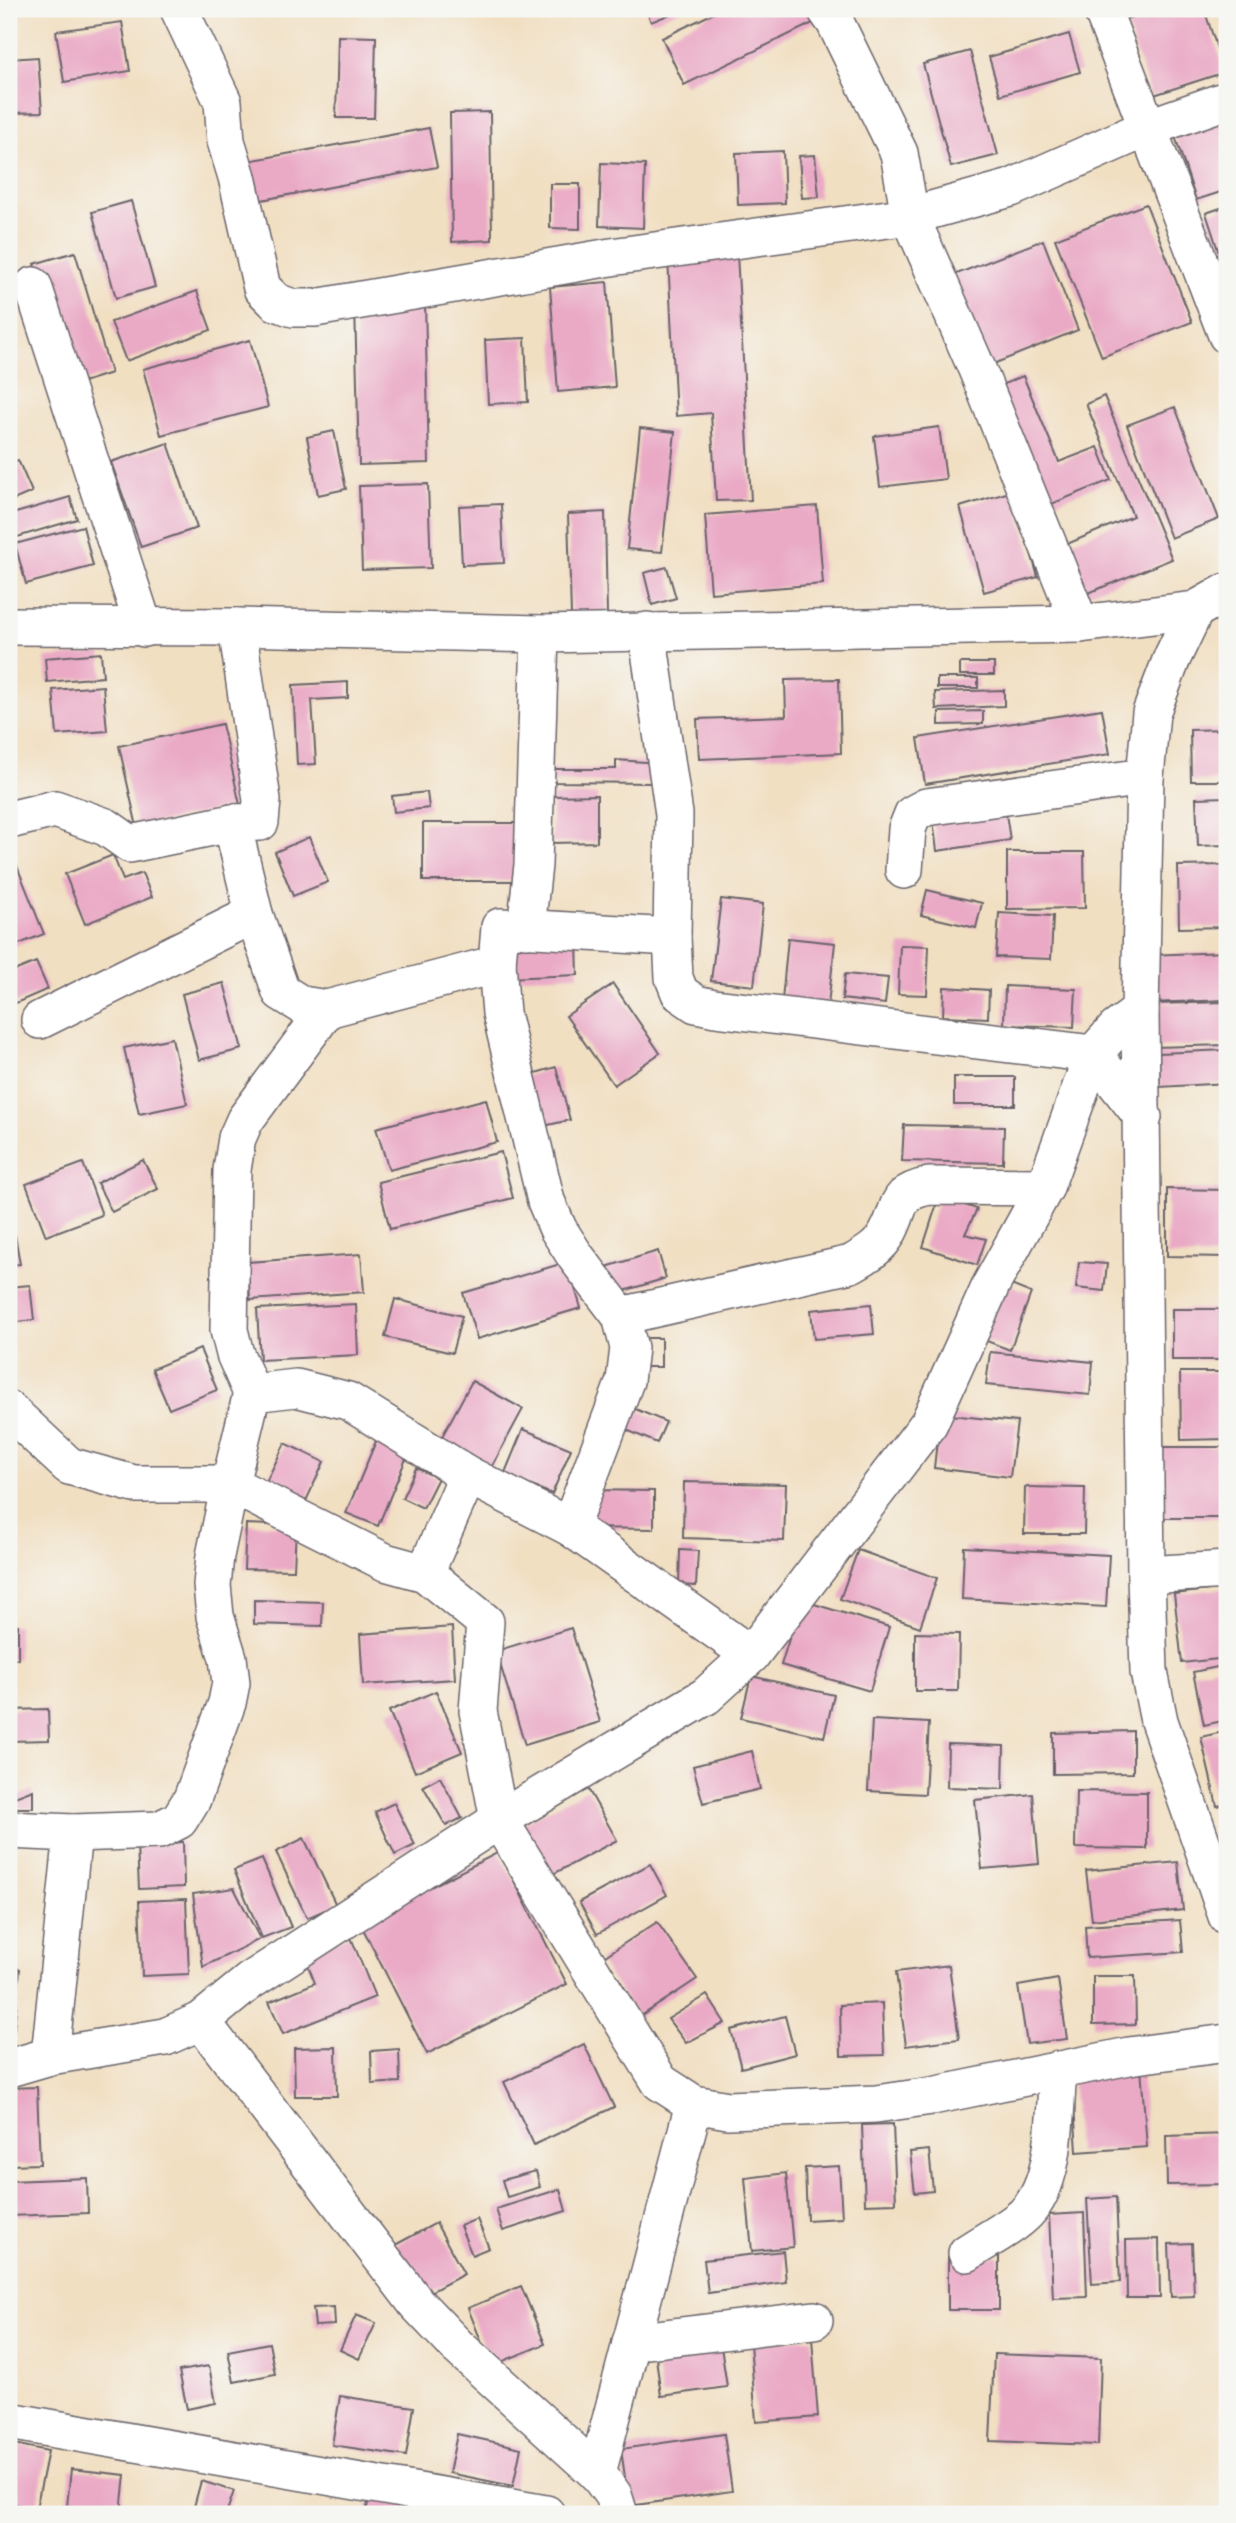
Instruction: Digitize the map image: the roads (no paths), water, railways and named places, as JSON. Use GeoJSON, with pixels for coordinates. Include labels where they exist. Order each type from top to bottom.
{"type":"FeatureCollection","features":[{"type":"Feature","properties":{"kind":"street"},"geometry":{"type":"LineString","coordinates":[[180,9],[223,102],[226,141],[237,177],[262,288],[276,302],[293,308],[316,308],[611,257],[910,216],[1011,188],[1147,128],[1227,100]]}},
{"type":"Feature","properties":{"kind":"street"},"geometry":{"type":"LineString","coordinates":[[826,9],[835,22],[899,153],[910,216],[977,369],[1080,624]]}},
{"type":"Feature","properties":{"kind":"street"},"geometry":{"type":"LineString","coordinates":[[1102,9],[1227,335]]}},
{"type":"Feature","properties":{"kind":"street"},"geometry":{"type":"LineString","coordinates":[[33,286],[144,628]]}},
{"type":"Feature","properties":{"kind":"street"},"geometry":{"type":"LineString","coordinates":[[9,626],[237,627],[540,634],[1080,624],[1195,610],[1227,592]]}},
{"type":"Feature","properties":{"kind":"street"},"geometry":{"type":"LineString","coordinates":[[1195,610],[1171,658],[1151,713],[1145,777],[1140,1011],[1146,1575],[1149,1672],[1159,1721],[1227,1916]]}},
{"type":"Feature","properties":{"kind":"street"},"geometry":{"type":"LineString","coordinates":[[9,820],[55,809],[106,827],[130,844],[232,824],[260,822],[262,800],[237,627]]}},
{"type":"Feature","properties":{"kind":"street"},"geometry":{"type":"LineString","coordinates":[[647,631],[674,814],[672,937],[674,978],[680,993],[696,1004],[1093,1054],[1143,1117]]}},
{"type":"Feature","properties":{"kind":"street"},"geometry":{"type":"LineString","coordinates":[[526,929],[533,865],[540,634]]}},
{"type":"Feature","properties":{"kind":"street"},"geometry":{"type":"LineString","coordinates":[[904,870],[910,821],[913,814],[926,807],[1145,777]]}},
{"type":"Feature","properties":{"kind":"street"},"geometry":{"type":"LineString","coordinates":[[232,824],[254,914],[281,992],[302,1005],[327,1009],[497,964]]}},
{"type":"Feature","properties":{"kind":"street"},"geometry":{"type":"LineString","coordinates":[[40,1020],[254,914]]}},
{"type":"Feature","properties":{"kind":"street"},"geometry":{"type":"LineString","coordinates":[[570,1527],[625,1381],[629,1348],[621,1315],[558,1229],[545,1200],[501,1013],[497,964],[500,926],[672,937]]}},
{"type":"Feature","properties":{"kind":"street"},"geometry":{"type":"LineString","coordinates":[[9,1830],[73,1833],[159,1830],[178,1820],[192,1799],[227,1703],[231,1683],[228,1658],[215,1616],[212,1585],[215,1556],[252,1393],[235,1354],[229,1329],[232,1170],[237,1138],[245,1120],[327,1009]]}},
{"type":"Feature","properties":{"kind":"street"},"geometry":{"type":"LineString","coordinates":[[9,2068],[50,2056],[165,2038],[201,2021],[250,1981],[499,1820],[706,1696],[751,1656],[929,1423],[992,1283],[1045,1187],[1093,1054],[1116,1029],[1140,1011]]}},
{"type":"Feature","properties":{"kind":"street"},"geometry":{"type":"LineString","coordinates":[[621,1315],[851,1264],[870,1253],[888,1234],[900,1200],[911,1190],[929,1186],[1045,1187]]}},
{"type":"Feature","properties":{"kind":"street"},"geometry":{"type":"LineString","coordinates":[[252,1393],[296,1388],[348,1401],[468,1475],[570,1527],[751,1656]]}},
{"type":"Feature","properties":{"kind":"street"},"geometry":{"type":"LineString","coordinates":[[9,1410],[69,1465],[134,1484],[230,1485],[384,1562],[425,1573],[485,1622],[478,1711],[499,1820],[660,2082],[694,2104],[728,2110],[876,2104],[932,2096],[1129,2056],[1227,2043]]}},
{"type":"Feature","properties":{"kind":"street"},"geometry":{"type":"LineString","coordinates":[[425,1573],[468,1475]]}},
{"type":"Feature","properties":{"kind":"street"},"geometry":{"type":"LineString","coordinates":[[1146,1575],[1227,1570]]}},
{"type":"Feature","properties":{"kind":"street"},"geometry":{"type":"LineString","coordinates":[[50,2056],[73,1833]]}},
{"type":"Feature","properties":{"kind":"street"},"geometry":{"type":"LineString","coordinates":[[201,2021],[417,2304],[457,2346],[597,2473],[613,2495],[619,2514]]}},
{"type":"Feature","properties":{"kind":"street"},"geometry":{"type":"LineString","coordinates":[[967,2253],[1026,2213],[1039,2193],[1049,2166],[1058,2070]]}},
{"type":"Feature","properties":{"kind":"street"},"geometry":{"type":"LineString","coordinates":[[597,2473],[694,2104]]}},
{"type":"Feature","properties":{"kind":"street"},"geometry":{"type":"LineString","coordinates":[[631,2342],[814,2320]]}},
{"type":"Feature","properties":{"kind":"street"},"geometry":{"type":"LineString","coordinates":[[9,2421],[546,2514]]}}]}
